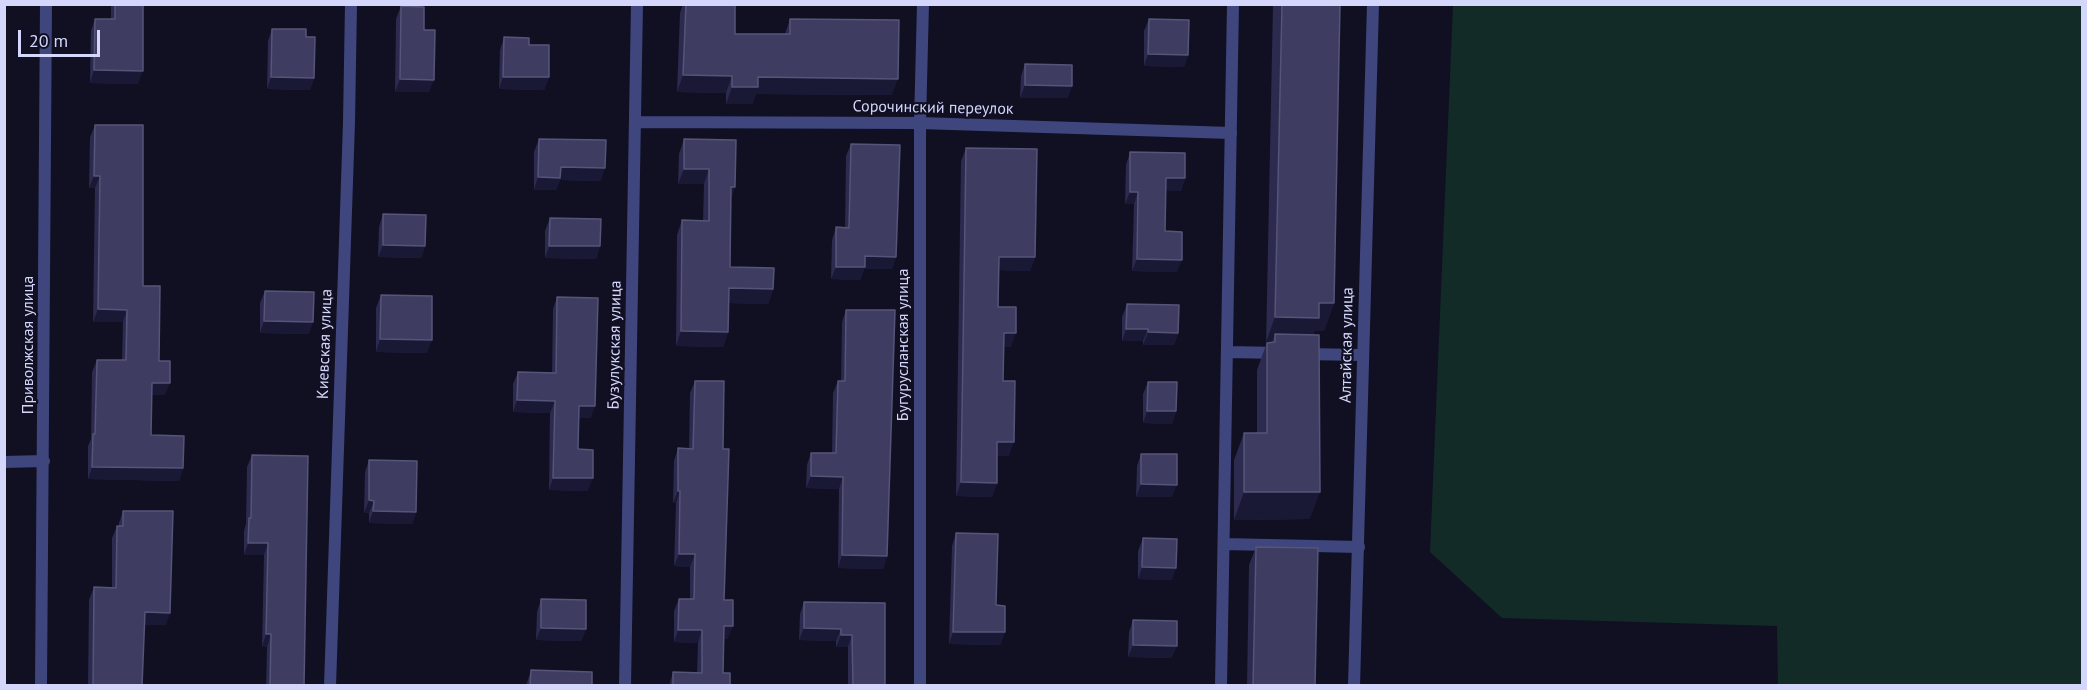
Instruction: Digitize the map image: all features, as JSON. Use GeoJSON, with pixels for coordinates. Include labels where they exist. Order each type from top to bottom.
{"type":"FeatureCollection","features":[{"type":"Feature","properties":{"kind":"street","name":"Приволжская улица"},"geometry":{"type":"LineString","coordinates":[[41,686],[46,4]]}},
{"type":"Feature","properties":{"kind":"street","name":"Киевская улица"},"geometry":{"type":"LineString","coordinates":[[330,686],[350,122],[351,4]]}},
{"type":"Feature","properties":{"kind":"street","name":"Бузулукская улица"},"geometry":{"type":"LineString","coordinates":[[625,686],[637,4]]}},
{"type":"Feature","properties":{"kind":"street","name":"Бугурусланская улица"},"geometry":{"type":"LineString","coordinates":[[920,686],[920,123],[923,4]]}},
{"type":"Feature","properties":{"kind":"street"},"geometry":{"type":"LineString","coordinates":[[1221,686],[1233,4]]}},
{"type":"Feature","properties":{"kind":"street","name":"Алтайская улица"},"geometry":{"type":"LineString","coordinates":[[1354,686],[1373,4]]}},
{"type":"Feature","properties":{"kind":"street","name":"Сорочинский переулок"},"geometry":{"type":"LineString","coordinates":[[635,122],[920,123],[1231,133]]}},
{"type":"Feature","properties":{"kind":"street"},"geometry":{"type":"LineString","coordinates":[[1227,352],[1362,355]]}},
{"type":"Feature","properties":{"kind":"street"},"geometry":{"type":"LineString","coordinates":[[4,462],[44,461]]}},
{"type":"Feature","properties":{"kind":"street"},"geometry":{"type":"LineString","coordinates":[[1224,544],[1359,547]]}},
{"type":"Feature","properties":{"kind":"green space"},"geometry":{"type":"Polygon","coordinates":[[[1453,5],[2082,5],[2082,685],[1778,685],[1777,626],[1502,618],[1430,552],[1453,5]]]}},
{"type":"Feature","properties":{"kind":"building"},"geometry":{"type":"Polygon","coordinates":[[[115,4],[143,4],[143,71],[94,70],[95,19],[115,19],[115,4]]]}},
{"type":"Feature","properties":{"kind":"building"},"geometry":{"type":"Polygon","coordinates":[[[686,4],[735,4],[735,34],[790,34],[790,19],[899,20],[898,79],[758,77],[758,87],[732,87],[732,76],[683,75],[686,4]]]}},
{"type":"Feature","properties":{"kind":"building"},"geometry":{"type":"Polygon","coordinates":[[[1282,4],[1340,4],[1334,303],[1319,303],[1319,318],[1275,317],[1282,4]]]}},
{"type":"Feature","properties":{"kind":"building"},"geometry":{"type":"Polygon","coordinates":[[[401,6],[424,7],[424,30],[435,30],[434,80],[400,79],[401,6]]]}},
{"type":"Feature","properties":{"kind":"building"},"geometry":{"type":"Polygon","coordinates":[[[1149,19],[1189,20],[1188,55],[1148,54],[1149,19]]]}},
{"type":"Feature","properties":{"kind":"building"},"geometry":{"type":"Polygon","coordinates":[[[272,29],[306,29],[306,37],[315,37],[314,78],[271,77],[272,29]]]}},
{"type":"Feature","properties":{"kind":"building"},"geometry":{"type":"Polygon","coordinates":[[[504,37],[529,38],[529,45],[549,45],[549,77],[503,77],[504,37]]]}},
{"type":"Feature","properties":{"kind":"building"},"geometry":{"type":"Polygon","coordinates":[[[1025,64],[1072,65],[1072,86],[1025,85],[1025,64]]]}},
{"type":"Feature","properties":{"kind":"building"},"geometry":{"type":"Polygon","coordinates":[[[95,125],[143,125],[143,286],[160,286],[159,361],[170,361],[170,383],[152,383],[151,435],[184,436],[183,468],[92,467],[97,360],[126,360],[127,310],[98,309],[100,176],[94,176],[95,125]]]}},
{"type":"Feature","properties":{"kind":"building"},"geometry":{"type":"Polygon","coordinates":[[[539,139],[606,140],[605,168],[561,167],[560,178],[538,177],[539,139]]]}},
{"type":"Feature","properties":{"kind":"building"},"geometry":{"type":"Polygon","coordinates":[[[684,139],[736,140],[735,187],[731,187],[730,267],[774,268],[773,289],[729,288],[728,332],[681,331],[682,220],[709,221],[709,169],[684,169],[684,139]]]}},
{"type":"Feature","properties":{"kind":"building"},"geometry":{"type":"Polygon","coordinates":[[[851,144],[900,145],[896,257],[865,256],[865,267],[836,267],[836,227],[849,228],[851,144]]]}},
{"type":"Feature","properties":{"kind":"building"},"geometry":{"type":"Polygon","coordinates":[[[966,148],[1037,149],[1035,257],[999,257],[998,307],[1016,307],[1016,333],[1004,333],[1003,381],[1015,381],[1014,442],[997,442],[997,483],[961,482],[966,148]]]}},
{"type":"Feature","properties":{"kind":"building"},"geometry":{"type":"Polygon","coordinates":[[[1130,152],[1185,153],[1185,178],[1166,178],[1165,231],[1182,232],[1182,260],[1137,259],[1138,192],[1130,192],[1130,152]]]}},
{"type":"Feature","properties":{"kind":"building"},"geometry":{"type":"Polygon","coordinates":[[[383,214],[426,215],[425,246],[383,245],[383,214]]]}},
{"type":"Feature","properties":{"kind":"building"},"geometry":{"type":"Polygon","coordinates":[[[550,218],[601,219],[600,246],[549,246],[550,218]]]}},
{"type":"Feature","properties":{"kind":"building"},"geometry":{"type":"Polygon","coordinates":[[[265,291],[314,292],[313,322],[264,321],[265,291]]]}},
{"type":"Feature","properties":{"kind":"building"},"geometry":{"type":"Polygon","coordinates":[[[381,295],[432,296],[432,340],[380,339],[381,295]]]}},
{"type":"Feature","properties":{"kind":"building"},"geometry":{"type":"Polygon","coordinates":[[[557,297],[598,298],[595,406],[579,406],[578,449],[593,450],[593,478],[553,478],[555,401],[517,400],[518,372],[556,373],[557,297]]]}},
{"type":"Feature","properties":{"kind":"building"},"geometry":{"type":"Polygon","coordinates":[[[1127,304],[1179,305],[1178,333],[1126,329],[1127,304]]]}},
{"type":"Feature","properties":{"kind":"building"},"geometry":{"type":"Polygon","coordinates":[[[846,310],[895,310],[887,556],[842,555],[843,477],[811,476],[811,453],[836,453],[838,381],[845,381],[846,310]]]}},
{"type":"Feature","properties":{"kind":"building"},"geometry":{"type":"Polygon","coordinates":[[[1275,334],[1319,335],[1320,492],[1244,492],[1244,433],[1267,433],[1267,343],[1275,342],[1275,334]]]}},
{"type":"Feature","properties":{"kind":"building"},"geometry":{"type":"Polygon","coordinates":[[[695,381],[724,381],[723,449],[729,449],[724,600],[733,600],[733,626],[724,626],[723,673],[730,673],[730,686],[673,686],[673,672],[702,673],[702,630],[678,630],[679,599],[694,599],[695,554],[679,554],[678,448],[693,449],[695,381]]]}},
{"type":"Feature","properties":{"kind":"building"},"geometry":{"type":"Polygon","coordinates":[[[1148,382],[1177,382],[1176,411],[1147,411],[1148,382]]]}},
{"type":"Feature","properties":{"kind":"building"},"geometry":{"type":"Polygon","coordinates":[[[1141,454],[1177,454],[1177,485],[1141,484],[1141,454]]]}},
{"type":"Feature","properties":{"kind":"building"},"geometry":{"type":"Polygon","coordinates":[[[252,455],[308,456],[304,686],[270,686],[271,634],[266,634],[268,543],[248,543],[249,518],[251,518],[252,455]]]}},
{"type":"Feature","properties":{"kind":"building"},"geometry":{"type":"Polygon","coordinates":[[[369,460],[417,461],[416,512],[373,511],[374,501],[369,500],[369,460]]]}},
{"type":"Feature","properties":{"kind":"building"},"geometry":{"type":"Polygon","coordinates":[[[123,511],[173,511],[170,613],[145,612],[142,686],[93,686],[94,587],[116,588],[117,526],[123,526],[123,511]]]}},
{"type":"Feature","properties":{"kind":"building"},"geometry":{"type":"Polygon","coordinates":[[[956,533],[998,534],[996,605],[1005,606],[1005,632],[953,632],[956,533]]]}},
{"type":"Feature","properties":{"kind":"building"},"geometry":{"type":"Polygon","coordinates":[[[1143,538],[1177,539],[1176,568],[1142,567],[1143,538]]]}},
{"type":"Feature","properties":{"kind":"building"},"geometry":{"type":"Polygon","coordinates":[[[1256,547],[1318,548],[1315,686],[1253,686],[1256,547]]]}},
{"type":"Feature","properties":{"kind":"building"},"geometry":{"type":"Polygon","coordinates":[[[541,599],[586,600],[586,629],[541,628],[541,599]]]}},
{"type":"Feature","properties":{"kind":"building"},"geometry":{"type":"Polygon","coordinates":[[[804,602],[885,603],[885,686],[853,686],[852,635],[841,635],[841,629],[804,628],[804,602]]]}},
{"type":"Feature","properties":{"kind":"building"},"geometry":{"type":"Polygon","coordinates":[[[1133,620],[1177,621],[1177,646],[1133,645],[1133,620]]]}},
{"type":"Feature","properties":{"kind":"building"},"geometry":{"type":"Polygon","coordinates":[[[531,670],[592,672],[592,686],[530,686],[531,670]]]}}]}
